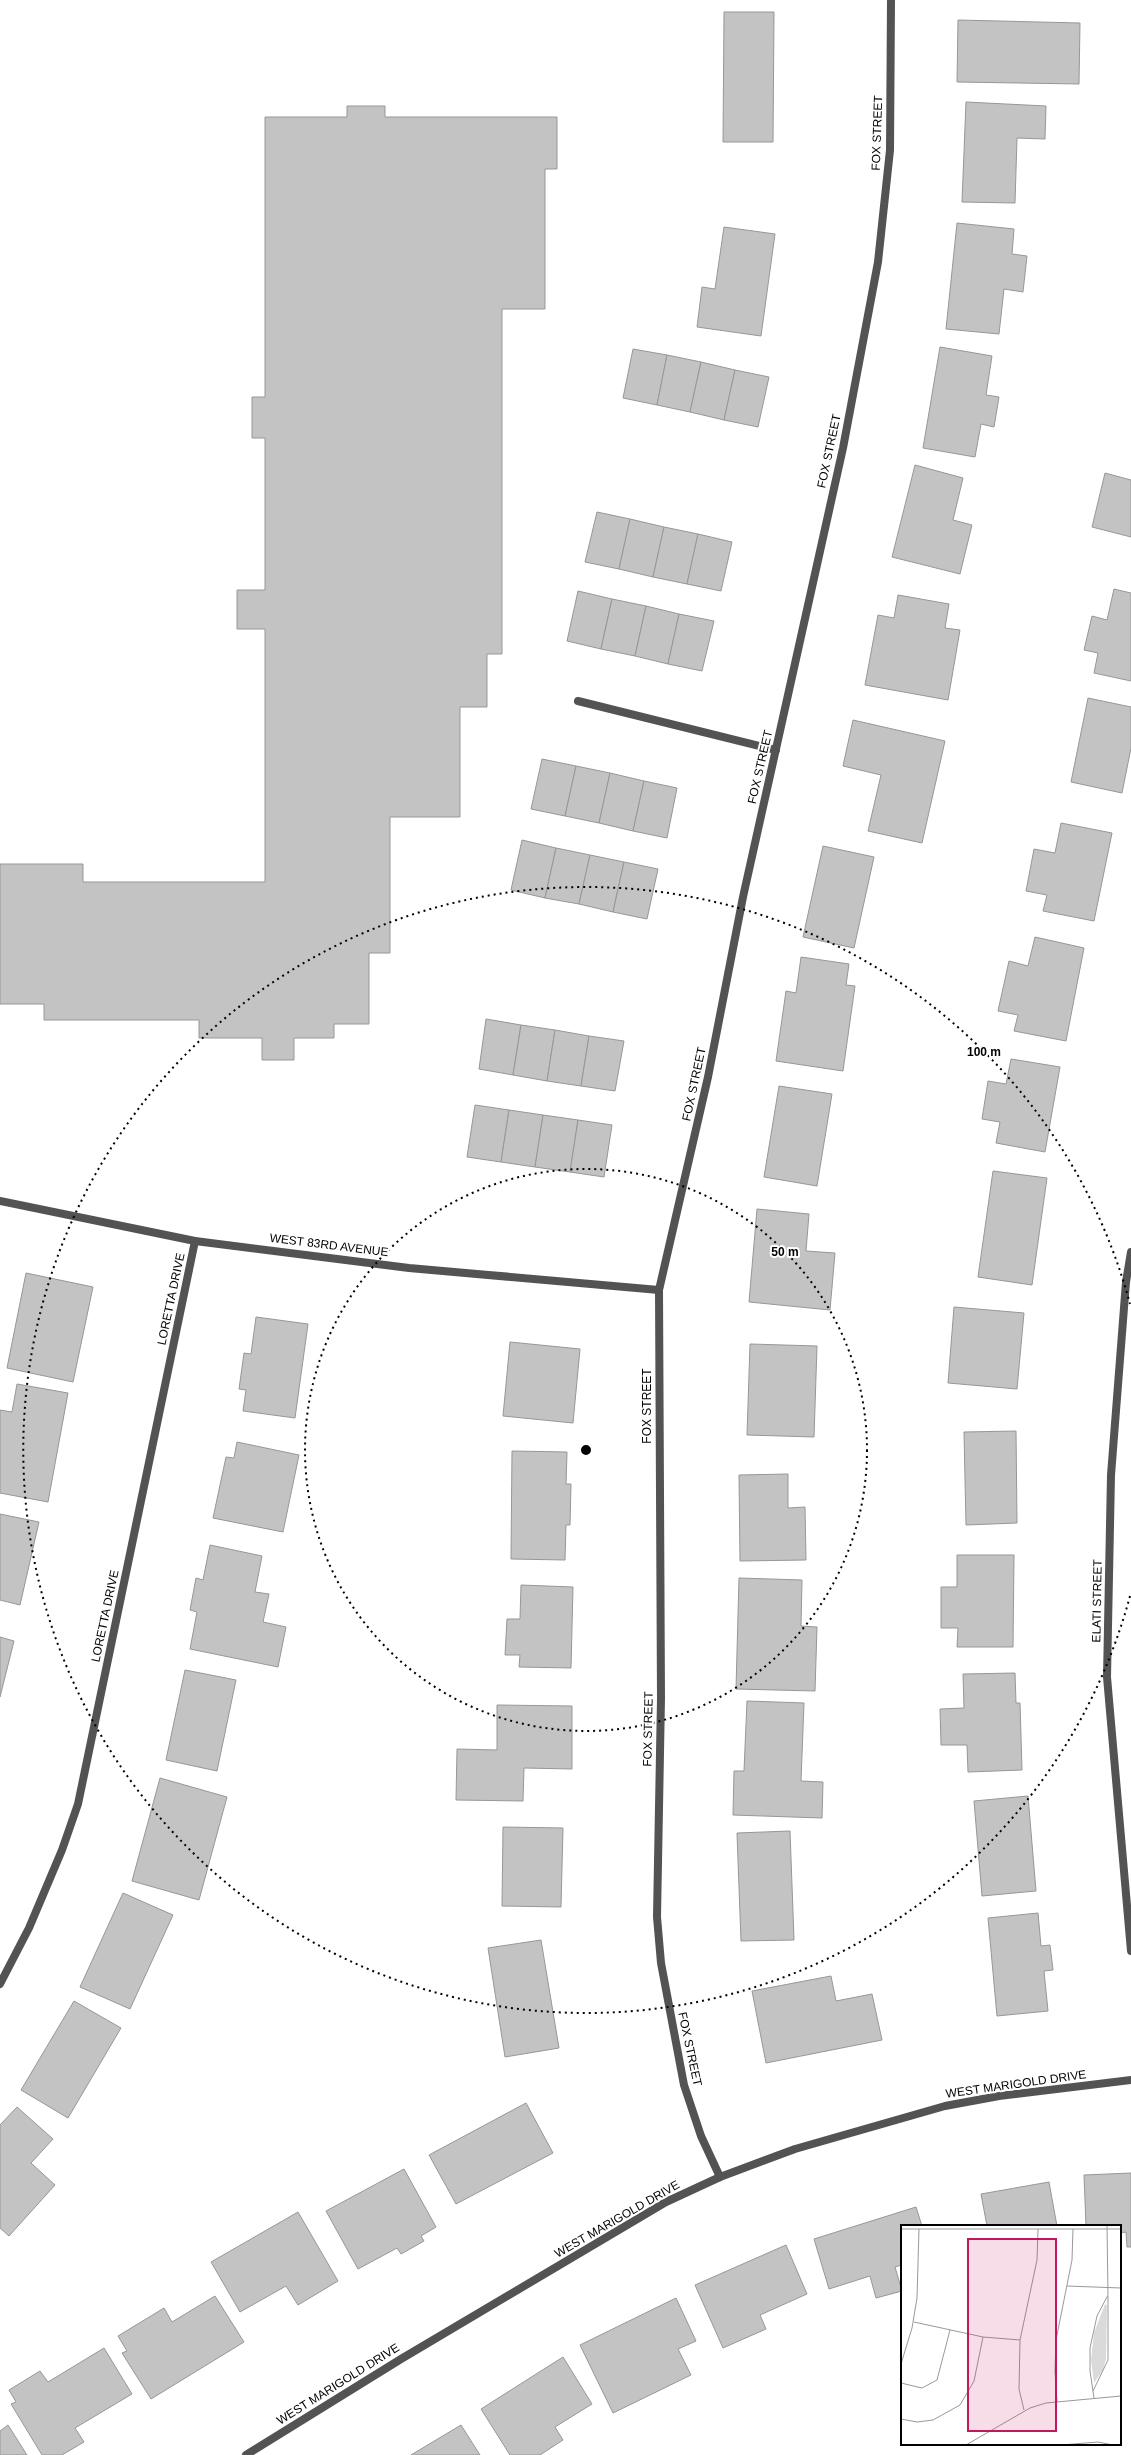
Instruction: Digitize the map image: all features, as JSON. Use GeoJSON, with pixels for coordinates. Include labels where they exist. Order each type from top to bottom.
{"type":"FeatureCollection","features":[{"type":"Feature","properties":{"kind":"street","name":"FOX STREET"},"geometry":{"type":"LineString","coordinates":[[720,2178],[700,2136],[684,2085],[661,1963],[657,1917],[661,1698],[659,1290],[708,1077],[743,897],[843,448],[878,262],[890,150],[891,0]]}},
{"type":"Feature","properties":{"kind":"street"},"geometry":{"type":"LineString","coordinates":[[578,701],[776,750]]}},
{"type":"Feature","properties":{"kind":"street","name":"WEST 83RD AVENUE"},"geometry":{"type":"LineString","coordinates":[[0,1201],[195,1240],[409,1268],[659,1290]]}},
{"type":"Feature","properties":{"kind":"street","name":"LORETTA DRIVE"},"geometry":{"type":"LineString","coordinates":[[0,1984],[29,1928],[62,1850],[78,1804],[195,1240]]}},
{"type":"Feature","properties":{"kind":"street","name":"ELATI STREET"},"geometry":{"type":"LineString","coordinates":[[1131,1252],[1126,1282],[1111,1475],[1107,1677],[1131,1950]]}},
{"type":"Feature","properties":{"kind":"street","name":"WEST MARIGOLD DRIVE"},"geometry":{"type":"LineString","coordinates":[[246,2455],[401,2359],[666,2202],[720,2178],[795,2149],[945,2106],[999,2096],[1131,2080]]}},
{"type":"Feature","properties":{"kind":"building"},"geometry":{"type":"Polygon","coordinates":[[[724,12],[774,12],[773,142],[723,142],[724,12]]]}},
{"type":"Feature","properties":{"kind":"building"},"geometry":{"type":"Polygon","coordinates":[[[958,20],[1080,23],[1079,84],[957,82],[958,20]]]}},
{"type":"Feature","properties":{"kind":"building"},"geometry":{"type":"Polygon","coordinates":[[[966,102],[1046,106],[1045,139],[1017,138],[1015,203],[962,202],[966,102]]]}},
{"type":"Feature","properties":{"kind":"building"},"geometry":{"type":"Polygon","coordinates":[[[347,106],[385,106],[385,117],[557,117],[557,169],[545,169],[545,309],[502,309],[502,654],[487,654],[487,707],[460,707],[460,817],[390,817],[390,953],[369,953],[369,1024],[334,1024],[334,1038],[294,1038],[294,1060],[262,1060],[262,1038],[199,1038],[199,1020],[44,1020],[44,1004],[0,1004],[0,864],[83,864],[83,882],[265,882],[265,629],[237,629],[237,590],[265,590],[265,438],[252,438],[252,397],[265,397],[265,117],[347,117],[347,106]]]}},
{"type":"Feature","properties":{"kind":"building"},"geometry":{"type":"Polygon","coordinates":[[[957,223],[1014,229],[1012,254],[1027,256],[1023,292],[1004,289],[999,334],[946,329],[957,223]]]}},
{"type":"Feature","properties":{"kind":"building"},"geometry":{"type":"Polygon","coordinates":[[[724,227],[775,234],[761,336],[697,327],[702,287],[715,289],[724,227]]]}},
{"type":"Feature","properties":{"kind":"building"},"geometry":{"type":"Polygon","coordinates":[[[940,347],[992,356],[986,395],[999,397],[994,427],[981,424],[975,457],[923,448],[940,347]]]}},
{"type":"Feature","properties":{"kind":"building"},"geometry":{"type":"Polygon","coordinates":[[[633,349],[667,355],[657,405],[623,398],[633,349]]]}},
{"type":"Feature","properties":{"kind":"building"},"geometry":{"type":"Polygon","coordinates":[[[667,355],[701,362],[690,412],[657,405],[667,355]]]}},
{"type":"Feature","properties":{"kind":"building"},"geometry":{"type":"Polygon","coordinates":[[[701,362],[735,370],[724,420],[690,412],[701,362]]]}},
{"type":"Feature","properties":{"kind":"building"},"geometry":{"type":"Polygon","coordinates":[[[735,370],[769,377],[758,427],[724,420],[735,370]]]}},
{"type":"Feature","properties":{"kind":"building"},"geometry":{"type":"Polygon","coordinates":[[[915,465],[963,478],[953,520],[972,525],[960,574],[892,557],[915,465]]]}},
{"type":"Feature","properties":{"kind":"building"},"geometry":{"type":"Polygon","coordinates":[[[1105,473],[1131,480],[1131,537],[1092,527],[1105,473]]]}},
{"type":"Feature","properties":{"kind":"building"},"geometry":{"type":"Polygon","coordinates":[[[597,512],[630,519],[619,569],[585,562],[597,512]]]}},
{"type":"Feature","properties":{"kind":"building"},"geometry":{"type":"Polygon","coordinates":[[[630,519],[664,527],[653,577],[619,569],[630,519]]]}},
{"type":"Feature","properties":{"kind":"building"},"geometry":{"type":"Polygon","coordinates":[[[664,527],[698,534],[687,584],[653,577],[664,527]]]}},
{"type":"Feature","properties":{"kind":"building"},"geometry":{"type":"Polygon","coordinates":[[[698,534],[732,542],[721,591],[687,584],[698,534]]]}},
{"type":"Feature","properties":{"kind":"building"},"geometry":{"type":"Polygon","coordinates":[[[1114,589],[1131,593],[1131,681],[1094,673],[1098,653],[1084,650],[1092,616],[1107,620],[1114,589]]]}},
{"type":"Feature","properties":{"kind":"building"},"geometry":{"type":"Polygon","coordinates":[[[578,591],[612,599],[601,649],[567,641],[578,591]]]}},
{"type":"Feature","properties":{"kind":"building"},"geometry":{"type":"Polygon","coordinates":[[[898,595],[949,604],[945,628],[960,630],[948,700],[865,685],[878,615],[894,618],[898,595]]]}},
{"type":"Feature","properties":{"kind":"building"},"geometry":{"type":"Polygon","coordinates":[[[612,599],[646,606],[635,656],[601,649],[612,599]]]}},
{"type":"Feature","properties":{"kind":"building"},"geometry":{"type":"Polygon","coordinates":[[[646,606],[679,614],[668,664],[635,656],[646,606]]]}},
{"type":"Feature","properties":{"kind":"building"},"geometry":{"type":"Polygon","coordinates":[[[679,614],[714,621],[702,671],[668,664],[679,614]]]}},
{"type":"Feature","properties":{"kind":"building"},"geometry":{"type":"Polygon","coordinates":[[[1088,698],[1131,707],[1131,748],[1122,793],[1071,782],[1088,698]]]}},
{"type":"Feature","properties":{"kind":"building"},"geometry":{"type":"Polygon","coordinates":[[[853,720],[945,741],[922,843],[868,831],[881,775],[843,766],[853,720]]]}},
{"type":"Feature","properties":{"kind":"building"},"geometry":{"type":"Polygon","coordinates":[[[542,759],[576,766],[565,816],[531,809],[542,759]]]}},
{"type":"Feature","properties":{"kind":"building"},"geometry":{"type":"Polygon","coordinates":[[[576,766],[610,773],[599,823],[565,816],[576,766]]]}},
{"type":"Feature","properties":{"kind":"building"},"geometry":{"type":"Polygon","coordinates":[[[610,773],[644,781],[633,831],[599,823],[610,773]]]}},
{"type":"Feature","properties":{"kind":"building"},"geometry":{"type":"Polygon","coordinates":[[[644,781],[677,788],[667,838],[633,831],[644,781]]]}},
{"type":"Feature","properties":{"kind":"building"},"geometry":{"type":"Polygon","coordinates":[[[1061,823],[1112,833],[1094,921],[1043,911],[1047,895],[1026,891],[1034,849],[1055,853],[1061,823]]]}},
{"type":"Feature","properties":{"kind":"building"},"geometry":{"type":"Polygon","coordinates":[[[522,840],[556,848],[545,898],[511,890],[522,840]]]}},
{"type":"Feature","properties":{"kind":"building"},"geometry":{"type":"Polygon","coordinates":[[[823,846],[874,857],[854,948],[803,937],[823,846]]]}},
{"type":"Feature","properties":{"kind":"building"},"geometry":{"type":"Polygon","coordinates":[[[556,848],[590,855],[579,904],[545,898],[556,848]]]}},
{"type":"Feature","properties":{"kind":"building"},"geometry":{"type":"Polygon","coordinates":[[[590,855],[624,862],[613,912],[579,904],[590,855]]]}},
{"type":"Feature","properties":{"kind":"building"},"geometry":{"type":"Polygon","coordinates":[[[624,862],[658,869],[647,919],[613,912],[624,862]]]}},
{"type":"Feature","properties":{"kind":"building"},"geometry":{"type":"Polygon","coordinates":[[[1035,937],[1084,948],[1066,1041],[1014,1031],[1018,1015],[998,1011],[1009,961],[1028,966],[1035,937]]]}},
{"type":"Feature","properties":{"kind":"building"},"geometry":{"type":"Polygon","coordinates":[[[801,957],[849,964],[846,985],[855,986],[843,1071],[776,1061],[786,991],[796,993],[801,957]]]}},
{"type":"Feature","properties":{"kind":"building"},"geometry":{"type":"Polygon","coordinates":[[[486,1019],[521,1025],[513,1075],[479,1069],[486,1019]]]}},
{"type":"Feature","properties":{"kind":"building"},"geometry":{"type":"Polygon","coordinates":[[[521,1025],[555,1030],[547,1081],[513,1075],[521,1025]]]}},
{"type":"Feature","properties":{"kind":"building"},"geometry":{"type":"Polygon","coordinates":[[[555,1030],[589,1036],[581,1086],[547,1081],[555,1030]]]}},
{"type":"Feature","properties":{"kind":"building"},"geometry":{"type":"Polygon","coordinates":[[[589,1036],[624,1041],[615,1091],[581,1086],[589,1036]]]}},
{"type":"Feature","properties":{"kind":"building"},"geometry":{"type":"Polygon","coordinates":[[[1011,1059],[1060,1067],[1045,1152],[996,1143],[1000,1122],[982,1119],[988,1081],[1006,1084],[1011,1059]]]}},
{"type":"Feature","properties":{"kind":"building"},"geometry":{"type":"Polygon","coordinates":[[[779,1086],[832,1094],[817,1186],[764,1177],[779,1086]]]}},
{"type":"Feature","properties":{"kind":"building"},"geometry":{"type":"Polygon","coordinates":[[[475,1105],[509,1110],[501,1162],[467,1157],[475,1105]]]}},
{"type":"Feature","properties":{"kind":"building"},"geometry":{"type":"Polygon","coordinates":[[[509,1110],[543,1115],[535,1167],[501,1162],[509,1110]]]}},
{"type":"Feature","properties":{"kind":"building"},"geometry":{"type":"Polygon","coordinates":[[[543,1115],[578,1120],[570,1172],[535,1167],[543,1115]]]}},
{"type":"Feature","properties":{"kind":"building"},"geometry":{"type":"Polygon","coordinates":[[[578,1120],[612,1125],[604,1177],[570,1172],[578,1120]]]}},
{"type":"Feature","properties":{"kind":"building"},"geometry":{"type":"Polygon","coordinates":[[[993,1171],[1047,1178],[1032,1285],[978,1277],[993,1171]]]}},
{"type":"Feature","properties":{"kind":"building"},"geometry":{"type":"Polygon","coordinates":[[[757,1209],[809,1214],[806,1251],[835,1253],[830,1310],[749,1302],[757,1209]]]}},
{"type":"Feature","properties":{"kind":"building"},"geometry":{"type":"Polygon","coordinates":[[[26,1273],[93,1287],[73,1382],[7,1368],[26,1273]]]}},
{"type":"Feature","properties":{"kind":"building"},"geometry":{"type":"Polygon","coordinates":[[[954,1307],[1024,1313],[1017,1389],[948,1383],[954,1307]]]}},
{"type":"Feature","properties":{"kind":"building"},"geometry":{"type":"Polygon","coordinates":[[[256,1317],[308,1324],[295,1418],[243,1411],[246,1390],[239,1389],[244,1353],[251,1354],[256,1317]]]}},
{"type":"Feature","properties":{"kind":"building"},"geometry":{"type":"Polygon","coordinates":[[[510,1342],[580,1349],[573,1423],[503,1416],[510,1342]]]}},
{"type":"Feature","properties":{"kind":"building"},"geometry":{"type":"Polygon","coordinates":[[[750,1344],[817,1346],[814,1437],[747,1435],[750,1344]]]}},
{"type":"Feature","properties":{"kind":"building"},"geometry":{"type":"Polygon","coordinates":[[[17,1384],[68,1393],[48,1502],[0,1493],[0,1410],[12,1412],[17,1384]]]}},
{"type":"Feature","properties":{"kind":"building"},"geometry":{"type":"Polygon","coordinates":[[[1016,1431],[1017,1523],[966,1525],[964,1432],[1016,1431]]]}},
{"type":"Feature","properties":{"kind":"building"},"geometry":{"type":"Polygon","coordinates":[[[237,1442],[299,1455],[283,1532],[213,1518],[226,1457],[234,1458],[237,1442]]]}},
{"type":"Feature","properties":{"kind":"building"},"geometry":{"type":"Polygon","coordinates":[[[512,1451],[567,1452],[566,1484],[571,1484],[570,1525],[566,1525],[565,1560],[511,1559],[512,1451]]]}},
{"type":"Feature","properties":{"kind":"building"},"geometry":{"type":"Polygon","coordinates":[[[788,1474],[788,1508],[805,1507],[806,1560],[740,1561],[739,1475],[788,1474]]]}},
{"type":"Feature","properties":{"kind":"building"},"geometry":{"type":"Polygon","coordinates":[[[0,1514],[39,1522],[20,1605],[0,1600],[0,1514]]]}},
{"type":"Feature","properties":{"kind":"building"},"geometry":{"type":"Polygon","coordinates":[[[210,1545],[262,1556],[255,1592],[269,1594],[263,1622],[286,1627],[278,1667],[190,1649],[197,1612],[190,1610],[196,1578],[203,1580],[210,1545]]]}},
{"type":"Feature","properties":{"kind":"building"},"geometry":{"type":"Polygon","coordinates":[[[957,1555],[1014,1555],[1013,1647],[957,1647],[958,1628],[941,1628],[941,1587],[957,1587],[957,1555]]]}},
{"type":"Feature","properties":{"kind":"building"},"geometry":{"type":"Polygon","coordinates":[[[739,1578],[802,1580],[801,1626],[817,1627],[815,1691],[736,1689],[739,1578]]]}},
{"type":"Feature","properties":{"kind":"building"},"geometry":{"type":"Polygon","coordinates":[[[521,1585],[573,1587],[571,1668],[519,1667],[520,1655],[505,1655],[507,1619],[520,1619],[521,1585]]]}},
{"type":"Feature","properties":{"kind":"building"},"geometry":{"type":"Polygon","coordinates":[[[0,1637],[14,1641],[0,1697],[0,1637]]]}},
{"type":"Feature","properties":{"kind":"building"},"geometry":{"type":"Polygon","coordinates":[[[185,1670],[236,1680],[217,1771],[166,1760],[185,1670]]]}},
{"type":"Feature","properties":{"kind":"building"},"geometry":{"type":"Polygon","coordinates":[[[1015,1673],[1016,1703],[1020,1703],[1022,1770],[968,1772],[967,1745],[941,1745],[940,1709],[964,1708],[963,1674],[1015,1673]]]}},
{"type":"Feature","properties":{"kind":"building"},"geometry":{"type":"Polygon","coordinates":[[[747,1701],[804,1703],[801,1781],[823,1782],[822,1818],[733,1815],[734,1771],[744,1771],[747,1701]]]}},
{"type":"Feature","properties":{"kind":"building"},"geometry":{"type":"Polygon","coordinates":[[[497,1705],[572,1706],[572,1769],[524,1768],[523,1801],[456,1800],[457,1749],[497,1750],[497,1705]]]}},
{"type":"Feature","properties":{"kind":"building"},"geometry":{"type":"Polygon","coordinates":[[[160,1778],[227,1797],[199,1900],[132,1881],[160,1778]]]}},
{"type":"Feature","properties":{"kind":"building"},"geometry":{"type":"Polygon","coordinates":[[[1028,1796],[1036,1891],[982,1896],[974,1801],[1028,1796]]]}},
{"type":"Feature","properties":{"kind":"building"},"geometry":{"type":"Polygon","coordinates":[[[503,1827],[563,1828],[561,1907],[502,1906],[503,1827]]]}},
{"type":"Feature","properties":{"kind":"building"},"geometry":{"type":"Polygon","coordinates":[[[790,1831],[794,1940],[741,1941],[737,1833],[790,1831]]]}},
{"type":"Feature","properties":{"kind":"building"},"geometry":{"type":"Polygon","coordinates":[[[123,1893],[173,1915],[130,2009],[80,1987],[123,1893]]]}},
{"type":"Feature","properties":{"kind":"building"},"geometry":{"type":"Polygon","coordinates":[[[1038,1913],[1041,1946],[1050,1945],[1053,1970],[1044,1971],[1048,2011],[997,2016],[988,1918],[1038,1913]]]}},
{"type":"Feature","properties":{"kind":"building"},"geometry":{"type":"Polygon","coordinates":[[[541,1940],[559,2048],[505,2057],[488,1948],[541,1940]]]}},
{"type":"Feature","properties":{"kind":"building"},"geometry":{"type":"Polygon","coordinates":[[[831,1976],[836,2001],[872,1994],[882,2040],[766,2063],[752,1991],[831,1976]]]}},
{"type":"Feature","properties":{"kind":"building"},"geometry":{"type":"Polygon","coordinates":[[[74,2001],[121,2028],[68,2118],[21,2090],[74,2001]]]}},
{"type":"Feature","properties":{"kind":"building"},"geometry":{"type":"Polygon","coordinates":[[[526,2103],[553,2153],[456,2204],[429,2155],[526,2103]]]}},
{"type":"Feature","properties":{"kind":"building"},"geometry":{"type":"Polygon","coordinates":[[[17,2107],[53,2139],[31,2163],[55,2185],[9,2236],[0,2228],[0,2125],[17,2107]]]}},
{"type":"Feature","properties":{"kind":"building"},"geometry":{"type":"Polygon","coordinates":[[[404,2169],[436,2227],[421,2236],[424,2241],[401,2254],[397,2248],[358,2269],[326,2211],[404,2169]]]}},
{"type":"Feature","properties":{"kind":"building"},"geometry":{"type":"Polygon","coordinates":[[[1131,2173],[1131,2247],[1127,2247],[1126,2232],[1121,2233],[1121,2225],[1086,2225],[1084,2175],[1131,2173]]]}},
{"type":"Feature","properties":{"kind":"building"},"geometry":{"type":"Polygon","coordinates":[[[1049,2182],[1057,2225],[987,2225],[981,2194],[1049,2182]]]}},
{"type":"Feature","properties":{"kind":"building"},"geometry":{"type":"Polygon","coordinates":[[[916,2207],[922,2225],[901,2225],[901,2265],[895,2267],[901,2291],[876,2298],[870,2276],[829,2289],[814,2239],[916,2207]]]}},
{"type":"Feature","properties":{"kind":"building"},"geometry":{"type":"Polygon","coordinates":[[[298,2212],[338,2281],[298,2305],[286,2286],[240,2312],[211,2262],[298,2212]]]}},
{"type":"Feature","properties":{"kind":"building"},"geometry":{"type":"Polygon","coordinates":[[[786,2245],[807,2294],[760,2315],[766,2329],[723,2348],[695,2285],[786,2245]]]}},
{"type":"Feature","properties":{"kind":"building"},"geometry":{"type":"Polygon","coordinates":[[[215,2296],[244,2342],[151,2399],[122,2353],[127,2351],[118,2336],[164,2308],[172,2322],[215,2296]]]}},
{"type":"Feature","properties":{"kind":"building"},"geometry":{"type":"Polygon","coordinates":[[[676,2298],[696,2341],[678,2349],[691,2375],[613,2413],[580,2345],[676,2298]]]}},
{"type":"Feature","properties":{"kind":"building"},"geometry":{"type":"Polygon","coordinates":[[[104,2348],[132,2394],[75,2428],[84,2442],[62,2455],[42,2455],[11,2404],[16,2402],[9,2390],[40,2371],[48,2382],[104,2348]]]}},
{"type":"Feature","properties":{"kind":"building"},"geometry":{"type":"Polygon","coordinates":[[[563,2357],[592,2404],[555,2427],[563,2440],[540,2455],[510,2455],[481,2409],[563,2357]]]}},
{"type":"Feature","properties":{"kind":"building"},"geometry":{"type":"Polygon","coordinates":[[[8,2425],[27,2455],[0,2455],[0,2431],[8,2425]]]}},
{"type":"Feature","properties":{"kind":"building"},"geometry":{"type":"Polygon","coordinates":[[[461,2425],[480,2455],[411,2455],[461,2425]]]}}]}
